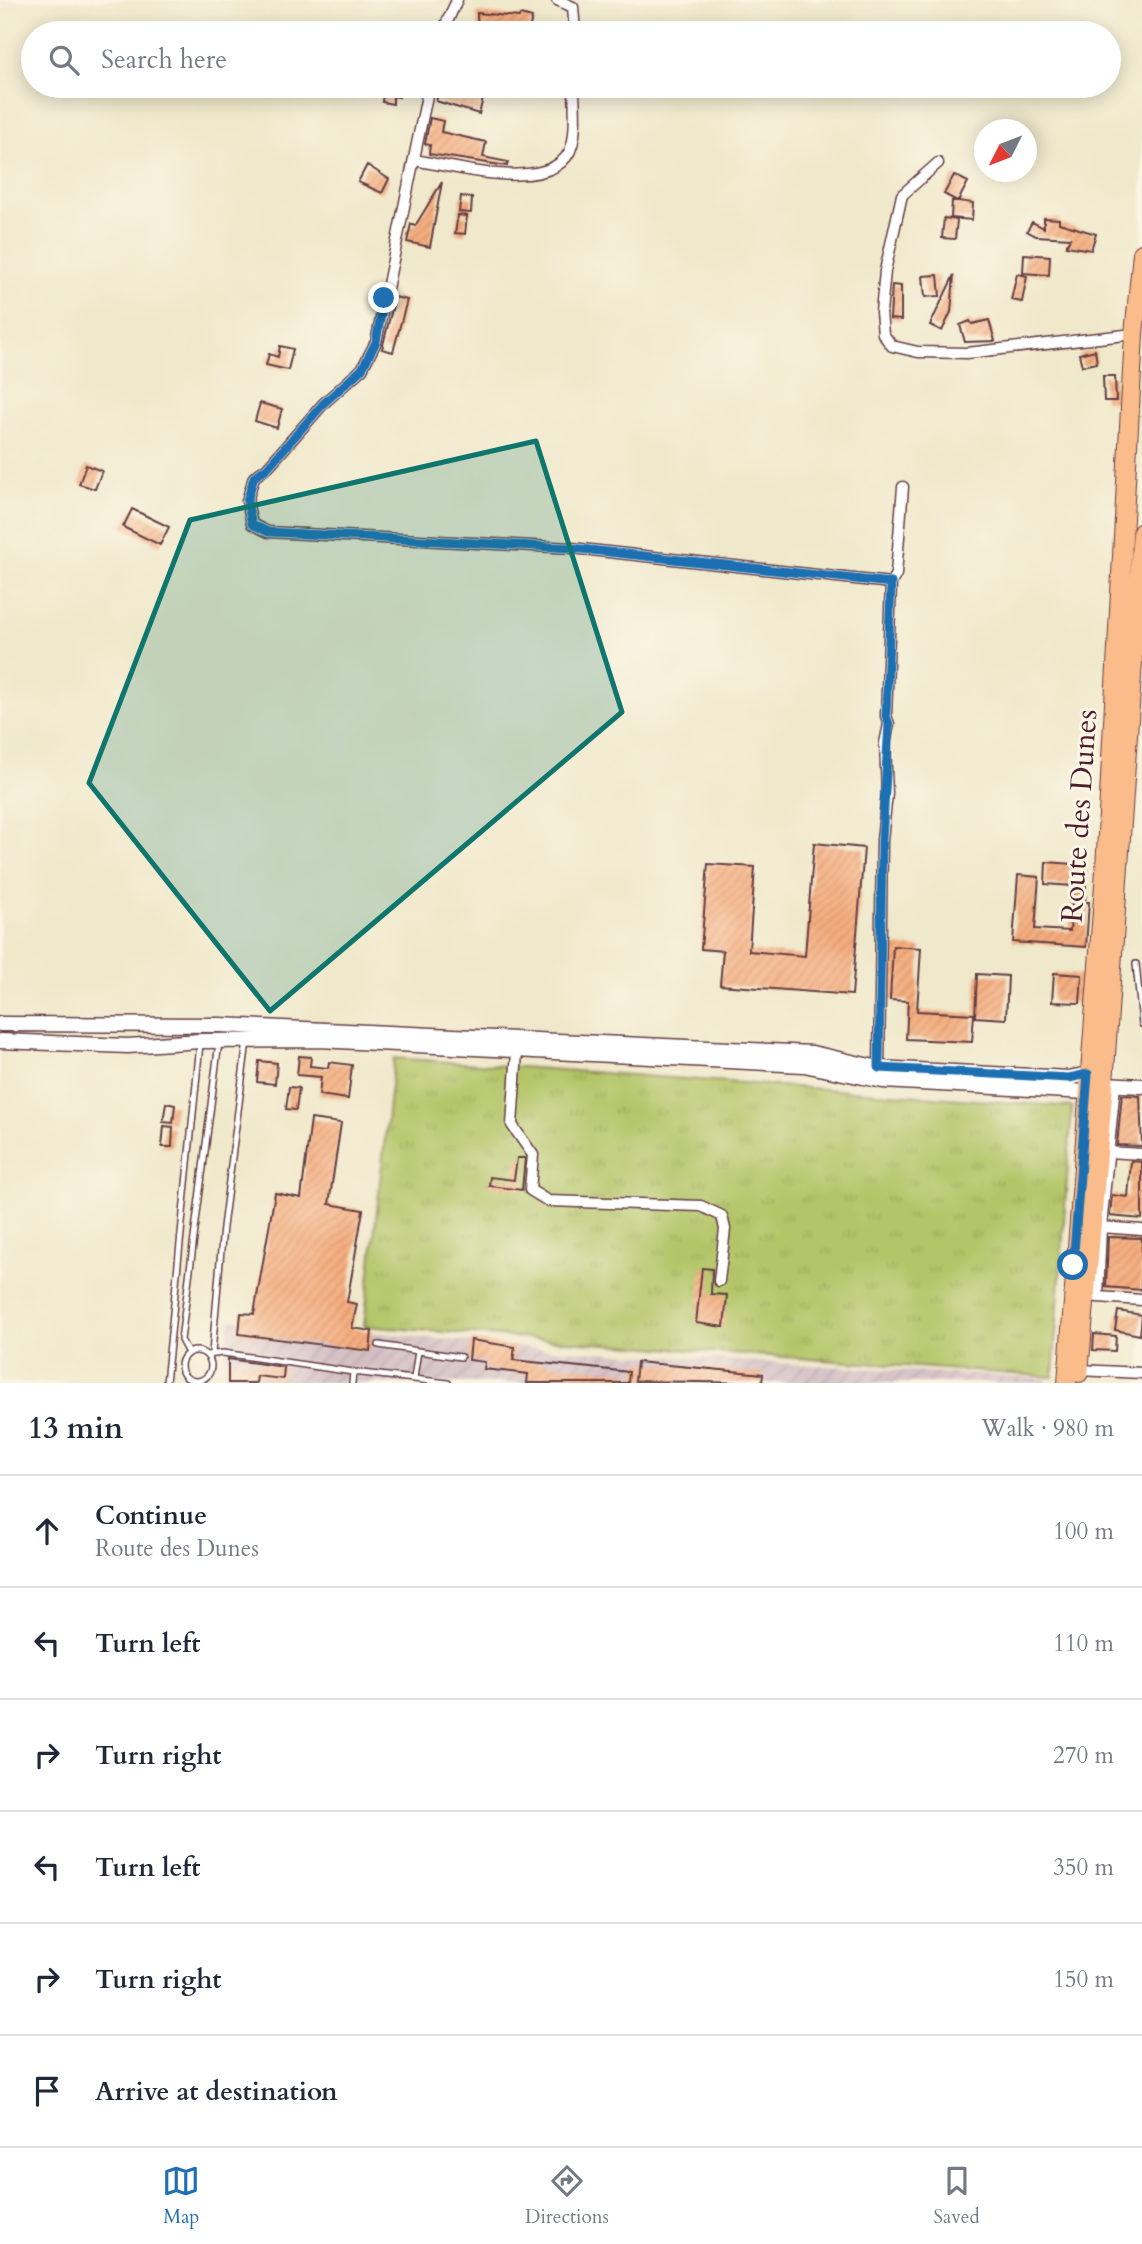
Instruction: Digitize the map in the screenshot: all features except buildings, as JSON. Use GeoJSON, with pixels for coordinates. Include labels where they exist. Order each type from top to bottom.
{"type":"FeatureCollection","features":[{"type":"Feature","properties":{"kind":"main road","name":"Route des Dunes"},"geometry":{"type":"LineString","coordinates":[[1075,1379],[1087,1083],[1105,870],[1134,334],[1142,253]]}},
{"type":"Feature","properties":{"kind":"main road","name":"Route des Dunes"},"geometry":{"type":"LineString","coordinates":[[1075,1379],[1092,1296],[1109,1084],[1142,532]]}},
{"type":"Feature","properties":{"kind":"street"},"geometry":{"type":"LineString","coordinates":[[447,21],[457,0]]}},
{"type":"Feature","properties":{"kind":"street"},"geometry":{"type":"LineString","coordinates":[[557,0],[573,7],[574,21]]}},
{"type":"Feature","properties":{"kind":"street"},"geometry":{"type":"LineString","coordinates":[[427,98],[376,342],[362,369],[324,403],[267,468],[254,477],[247,501],[252,524],[268,532],[572,548],[891,583]]}},
{"type":"Feature","properties":{"kind":"street"},"geometry":{"type":"LineString","coordinates":[[414,160],[509,176],[542,174],[556,170],[572,146],[574,98]]}},
{"type":"Feature","properties":{"kind":"street"},"geometry":{"type":"LineString","coordinates":[[938,163],[902,195],[885,271],[881,312],[883,334],[892,346],[918,352],[967,353],[1134,334]]}},
{"type":"Feature","properties":{"kind":"street"},"geometry":{"type":"LineString","coordinates":[[879,1068],[882,853],[887,794],[885,743],[889,724],[886,716],[891,583],[896,575],[902,487]]}},
{"type":"Feature","properties":{"kind":"street"},"geometry":{"type":"LineString","coordinates":[[0,1024],[220,1025],[812,1053],[879,1068],[1069,1078],[1087,1083]]}},
{"type":"Feature","properties":{"kind":"street"},"geometry":{"type":"LineString","coordinates":[[0,1041],[128,1046],[200,1041],[319,1040],[804,1065],[883,1080],[1087,1083]]}},
{"type":"Feature","properties":{"kind":"street"},"geometry":{"type":"LineString","coordinates":[[517,1051],[512,1125],[533,1155],[530,1190],[548,1201],[701,1206],[712,1210],[722,1216],[725,1229],[719,1280]]}},
{"type":"Feature","properties":{"kind":"street"},"geometry":{"type":"LineString","coordinates":[[1142,1086],[1109,1084],[1101,1227],[1092,1296],[1142,1300]]}},
{"type":"Feature","properties":{"kind":"street"},"geometry":{"type":"LineString","coordinates":[[1107,1152],[1142,1154]]}},
{"type":"Feature","properties":{"kind":"street"},"geometry":{"type":"LineString","coordinates":[[1101,1227],[1142,1230]]}},
{"type":"Feature","properties":{"kind":"street"},"geometry":{"type":"LineString","coordinates":[[1075,1379],[1142,1373]]}},
{"type":"Feature","properties":{"kind":"lane"},"geometry":{"type":"LineString","coordinates":[[1136,964],[1142,1024]]}},
{"type":"Feature","properties":{"kind":"lane"},"geometry":{"type":"LineString","coordinates":[[188,1353],[181,1340],[220,1025]]}},
{"type":"Feature","properties":{"kind":"lane"},"geometry":{"type":"LineString","coordinates":[[166,1383],[200,1041]]}},
{"type":"Feature","properties":{"kind":"lane"},"geometry":{"type":"LineString","coordinates":[[247,1041],[223,1227],[210,1354],[212,1368],[204,1381],[191,1382],[181,1371],[180,1365],[188,1353],[194,1351],[210,1354],[303,1363],[448,1383]]}},
{"type":"Feature","properties":{"kind":"lane"},"geometry":{"type":"LineString","coordinates":[[379,1345],[461,1357]]}},
{"type":"Feature","properties":{"kind":"lane"},"geometry":{"type":"LineString","coordinates":[[414,1378],[418,1351]]}},
{"type":"Feature","properties":{"kind":"lane"},"geometry":{"type":"LineString","coordinates":[[352,1383],[353,1372]]}},
{"type":"Feature","properties":{"kind":"highlighted area"},"geometry":{"type":"Polygon","coordinates":[[[536,441],[622,712],[270,1011],[89,783],[190,520],[536,441]]]}},
{"type":"Feature","properties":{"kind":"shaded area"},"geometry":{"type":"Polygon","coordinates":[[[230,1319],[542,1349],[1047,1379],[1046,1383],[223,1383],[230,1319]]]}},
{"type":"Feature","properties":{"kind":"green space"},"geometry":{"type":"Polygon","coordinates":[[[394,1058],[1072,1107],[1053,1377],[364,1326],[394,1058]]]}},
{"type":"Feature","properties":{"kind":"route"},"geometry":{"type":"LineString","coordinates":[[384,298],[385,307],[376,342],[362,369],[324,403],[267,468],[254,477],[247,501],[252,524],[268,532],[572,548],[891,583],[886,716],[889,724],[885,743],[887,794],[882,840],[879,1068],[1069,1078],[1088,1074],[1073,1265]]}}]}
